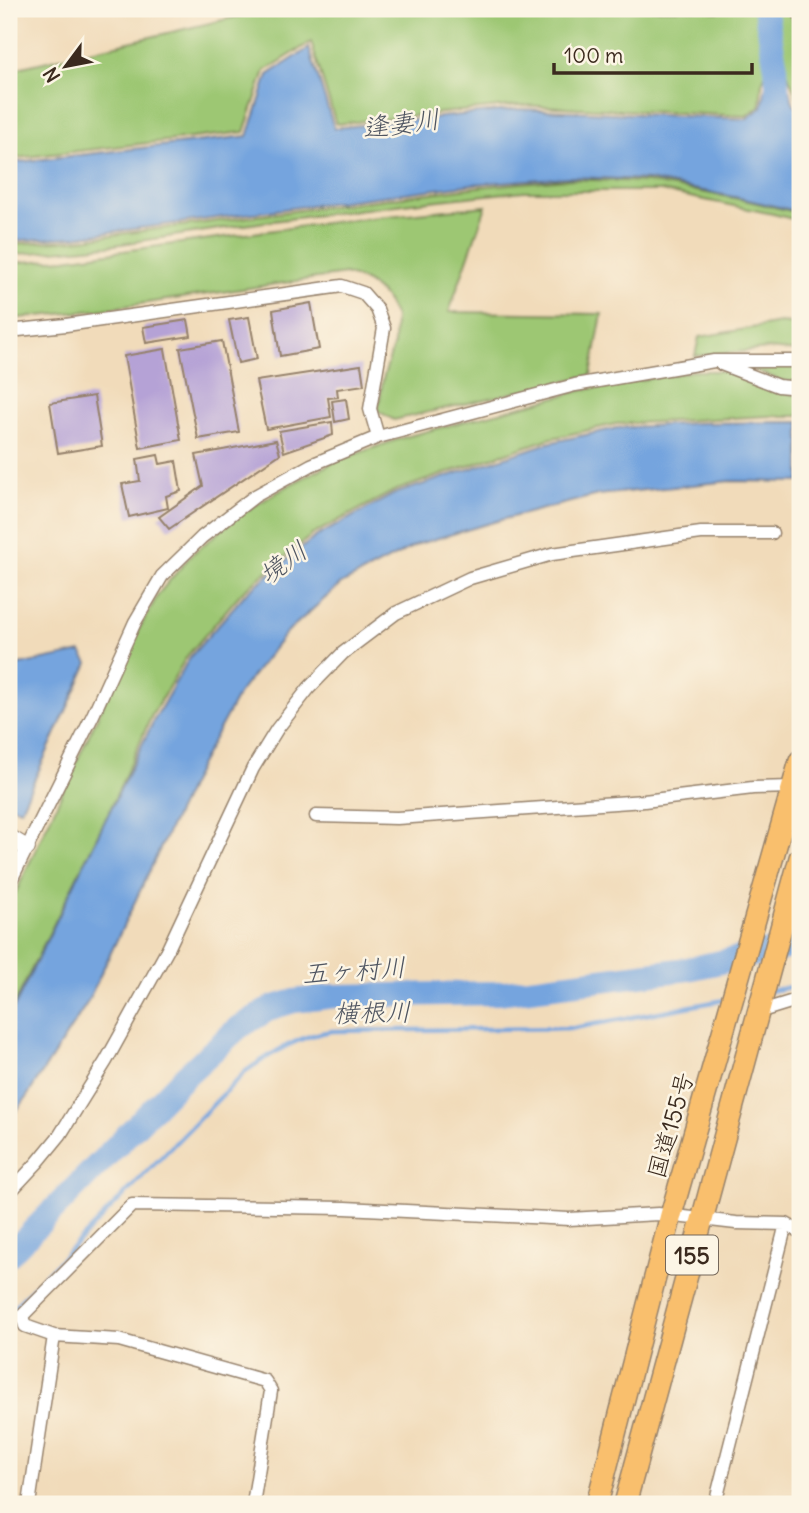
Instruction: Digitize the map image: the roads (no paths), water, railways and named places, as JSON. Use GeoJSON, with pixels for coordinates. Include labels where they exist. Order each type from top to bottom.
{"type":"FeatureCollection","features":[{"type":"Feature","properties":{"kind":"highway","name":"国道155号"},"geometry":{"type":"LineString","coordinates":[[597,1504],[671,1215],[800,761]]}},
{"type":"Feature","properties":{"kind":"highway","name":"155"},"geometry":{"type":"LineString","coordinates":[[625,1504],[800,856]]}},
{"type":"Feature","properties":{"kind":"street"},"geometry":{"type":"LineString","coordinates":[[796,9],[800,15]]}},
{"type":"Feature","properties":{"kind":"street"},"geometry":{"type":"LineString","coordinates":[[9,331],[342,286],[363,293],[377,309],[384,328],[370,409],[378,436]]}},
{"type":"Feature","properties":{"kind":"street"},"geometry":{"type":"LineString","coordinates":[[714,361],[778,386],[800,388]]}},
{"type":"Feature","properties":{"kind":"street"},"geometry":{"type":"LineString","coordinates":[[9,884],[93,715],[135,622],[162,576],[202,537],[255,496],[311,465],[378,436],[575,384],[714,361],[800,361]]}},
{"type":"Feature","properties":{"kind":"street"},"geometry":{"type":"LineString","coordinates":[[9,1193],[60,1135],[106,1061],[168,949],[253,768],[277,729],[309,688],[343,653],[396,613],[470,578],[552,554],[701,533],[772,533]]}},
{"type":"Feature","properties":{"kind":"street"},"geometry":{"type":"LineString","coordinates":[[316,816],[397,818],[644,801],[793,787]]}},
{"type":"Feature","properties":{"kind":"street"},"geometry":{"type":"LineString","coordinates":[[9,837],[27,848]]}},
{"type":"Feature","properties":{"kind":"street"},"geometry":{"type":"LineString","coordinates":[[775,849],[800,856]]}},
{"type":"Feature","properties":{"kind":"street"},"geometry":{"type":"LineString","coordinates":[[759,1009],[800,999]]}},
{"type":"Feature","properties":{"kind":"street"},"geometry":{"type":"LineString","coordinates":[[253,1504],[271,1391],[265,1381],[119,1340],[54,1336],[25,1326],[22,1316],[132,1205],[345,1208],[569,1219],[658,1214],[736,1223],[786,1224],[800,1232]]}},
{"type":"Feature","properties":{"kind":"street"},"geometry":{"type":"LineString","coordinates":[[715,1504],[786,1224]]}},
{"type":"Feature","properties":{"kind":"street"},"geometry":{"type":"LineString","coordinates":[[29,1504],[54,1336]]}},
{"type":"Feature","properties":{"kind":"water","name":"逢妻川"},"geometry":{"type":"Polygon","coordinates":[[[309,48],[334,128],[519,109],[746,119],[762,107],[769,71],[782,72],[794,104],[800,110],[800,212],[648,180],[568,177],[474,184],[73,237],[9,241],[9,163],[248,136],[268,75],[309,48]]]}},
{"type":"Feature","properties":{"kind":"water"},"geometry":{"type":"Polygon","coordinates":[[[800,422],[800,482],[730,481],[598,495],[418,544],[341,584],[286,633],[239,693],[200,764],[87,1003],[9,1120],[9,1018],[154,720],[190,657],[246,593],[315,537],[394,494],[548,443],[617,428],[697,423],[800,422]]]}},
{"type":"Feature","properties":{"kind":"water"},"geometry":{"type":"Polygon","coordinates":[[[81,652],[88,663],[21,809],[9,806],[9,667],[81,652]]]}},
{"type":"Feature","properties":{"kind":"waterway"},"geometry":{"type":"LineString","coordinates":[[765,9],[776,67],[778,103]]}},
{"type":"Feature","properties":{"kind":"waterway","name":"五ヶ村川"},"geometry":{"type":"LineString","coordinates":[[9,1255],[183,1078],[238,1028],[271,1008],[294,1001],[336,996],[498,993],[688,969],[800,945]]}},
{"type":"Feature","properties":{"kind":"waterway","name":"横根川"},"geometry":{"type":"LineString","coordinates":[[770,991],[800,985]]}},
{"type":"Feature","properties":{"kind":"waterway","name":"横根川"},"geometry":{"type":"LineString","coordinates":[[9,1312],[246,1071],[276,1051],[298,1041],[332,1031],[574,1028],[724,1000]]}},
{"type":"Feature","properties":{"kind":"water label","name":"境川"},"geometry":{"type":"Point","coordinates":[283,562]}}]}
